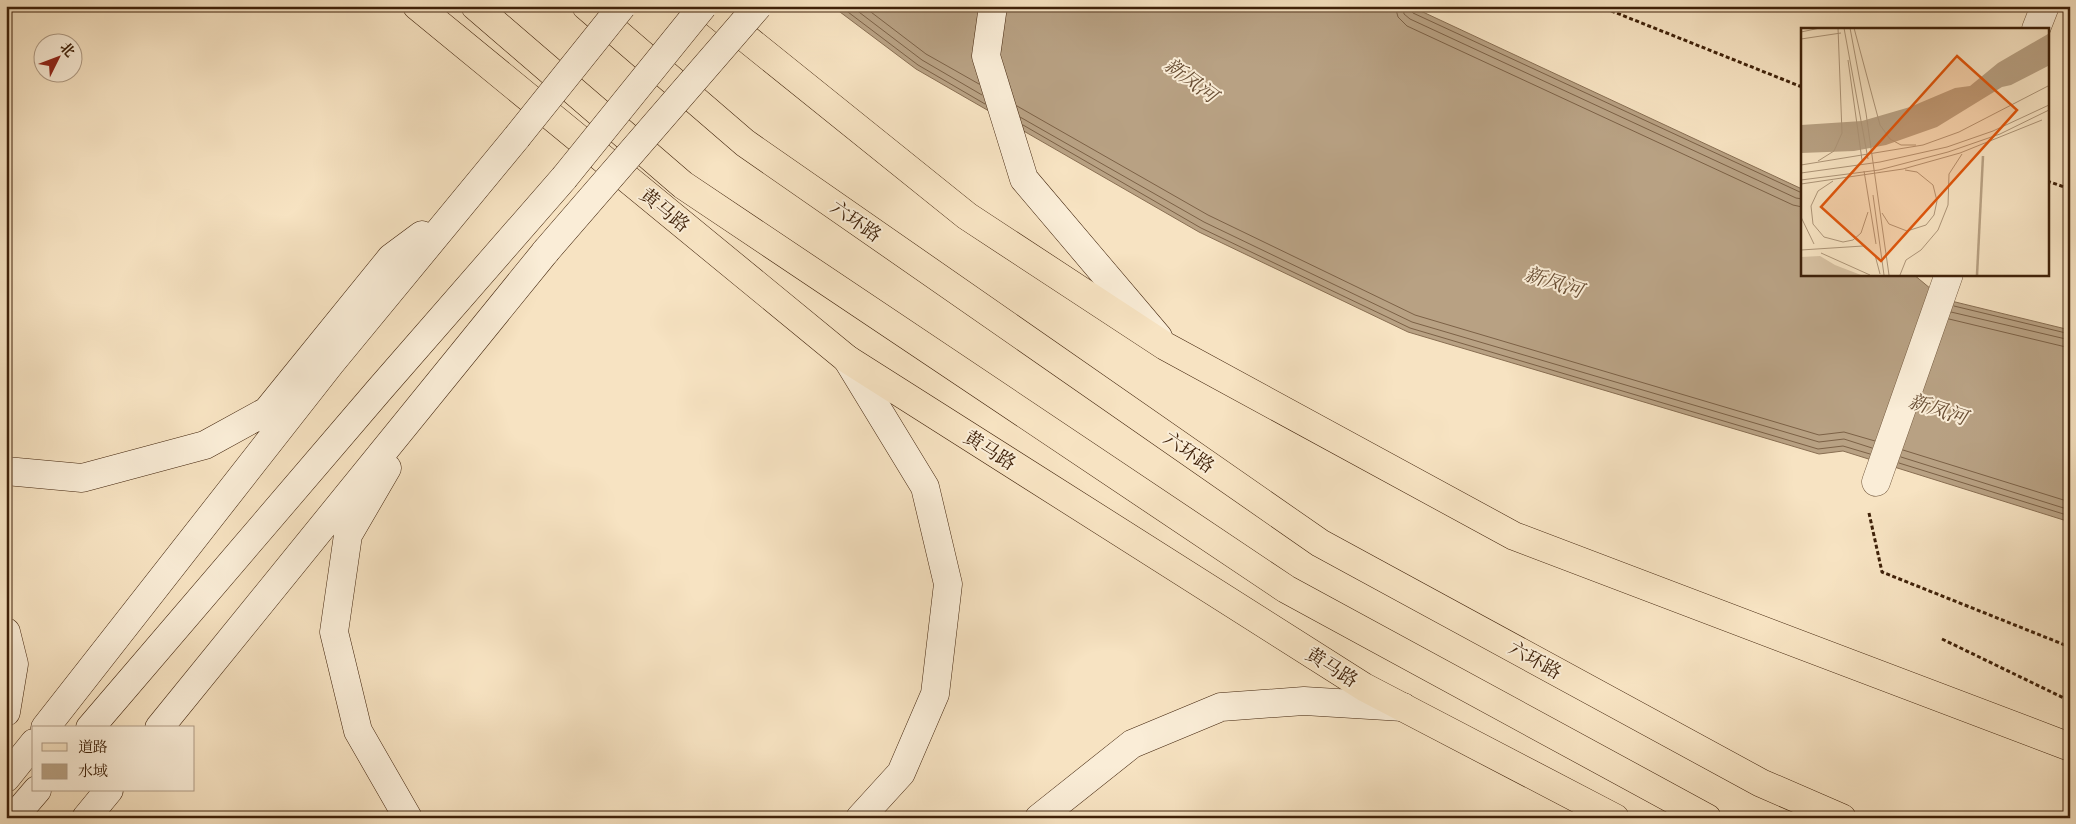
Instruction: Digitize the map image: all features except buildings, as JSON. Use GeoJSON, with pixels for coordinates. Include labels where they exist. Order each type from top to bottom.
{"type":"FeatureCollection","features":[{"type":"Feature","properties":{"kind":"main road","name":"黄马路"},"geometry":{"type":"LineString","coordinates":[[416,6],[847,359],[1364,687],[1615,818]]}},
{"type":"Feature","properties":{"kind":"main road"},"geometry":{"type":"LineString","coordinates":[[476,6],[682,185],[1286,588],[1707,818]]}},
{"type":"Feature","properties":{"kind":"main road","name":"六环路"},"geometry":{"type":"LineString","coordinates":[[586,6],[745,143],[1320,543],[1761,783],[1842,818]]}},
{"type":"Feature","properties":{"kind":"main road"},"geometry":{"type":"LineString","coordinates":[[48,726],[330,364],[622,6]]}},
{"type":"Feature","properties":{"kind":"main road"},"geometry":{"type":"LineString","coordinates":[[92,726],[374,396],[564,178],[704,6],[967,216],[1165,346],[1514,536],[2070,747]]}},
{"type":"Feature","properties":{"kind":"main road"},"geometry":{"type":"LineString","coordinates":[[161,726],[546,251],[758,6]]}},
{"type":"Feature","properties":{"kind":"main road"},"geometry":{"type":"LineString","coordinates":[[993,6],[986,56],[1024,179],[1165,346]]}},
{"type":"Feature","properties":{"kind":"main road"},"geometry":{"type":"LineString","coordinates":[[2036,28],[2045,6]]}},
{"type":"Feature","properties":{"kind":"main road"},"geometry":{"type":"LineString","coordinates":[[6,471],[82,478],[205,446],[266,412],[391,258],[456,211]]}},
{"type":"Feature","properties":{"kind":"main road"},"geometry":{"type":"LineString","coordinates":[[1876,482],[1949,275]]}},
{"type":"Feature","properties":{"kind":"main road"},"geometry":{"type":"LineString","coordinates":[[847,359],[925,487],[948,584],[935,694],[901,773],[860,818]]}},
{"type":"Feature","properties":{"kind":"main road"},"geometry":{"type":"LineString","coordinates":[[408,818],[358,731],[334,632],[348,535],[435,387]]}},
{"type":"Feature","properties":{"kind":"main road"},"geometry":{"type":"LineString","coordinates":[[6,632],[14,664],[6,712]]}},
{"type":"Feature","properties":{"kind":"main road"},"geometry":{"type":"LineString","coordinates":[[1039,818],[1132,744],[1221,707],[1304,701],[1403,708]]}},
{"type":"Feature","properties":{"kind":"main road"},"geometry":{"type":"LineString","coordinates":[[6,778],[32,746]]}},
{"type":"Feature","properties":{"kind":"main road"},"geometry":{"type":"LineString","coordinates":[[13,818],[35,792]]}},
{"type":"Feature","properties":{"kind":"main road"},"geometry":{"type":"LineString","coordinates":[[86,818],[106,792]]}},
{"type":"Feature","properties":{"kind":"path"},"geometry":{"type":"LineString","coordinates":[[1599,6],[1801,87]]}},
{"type":"Feature","properties":{"kind":"path"},"geometry":{"type":"LineString","coordinates":[[2048,181],[2070,189]]}},
{"type":"Feature","properties":{"kind":"path"},"geometry":{"type":"LineString","coordinates":[[1876,482],[1867,506],[1882,572],[2070,647]]}},
{"type":"Feature","properties":{"kind":"path"},"geometry":{"type":"LineString","coordinates":[[1942,639],[2070,701]]}},
{"type":"Feature","properties":{"kind":"water","name":"新凤河"},"geometry":{"type":"Polygon","coordinates":[[[832,6],[1410,6],[1801,189],[1801,275],[1914,275],[1943,299],[2070,330],[2070,522],[1843,451],[1819,454],[1408,332],[1199,232],[916,69],[832,6]]]}}]}
